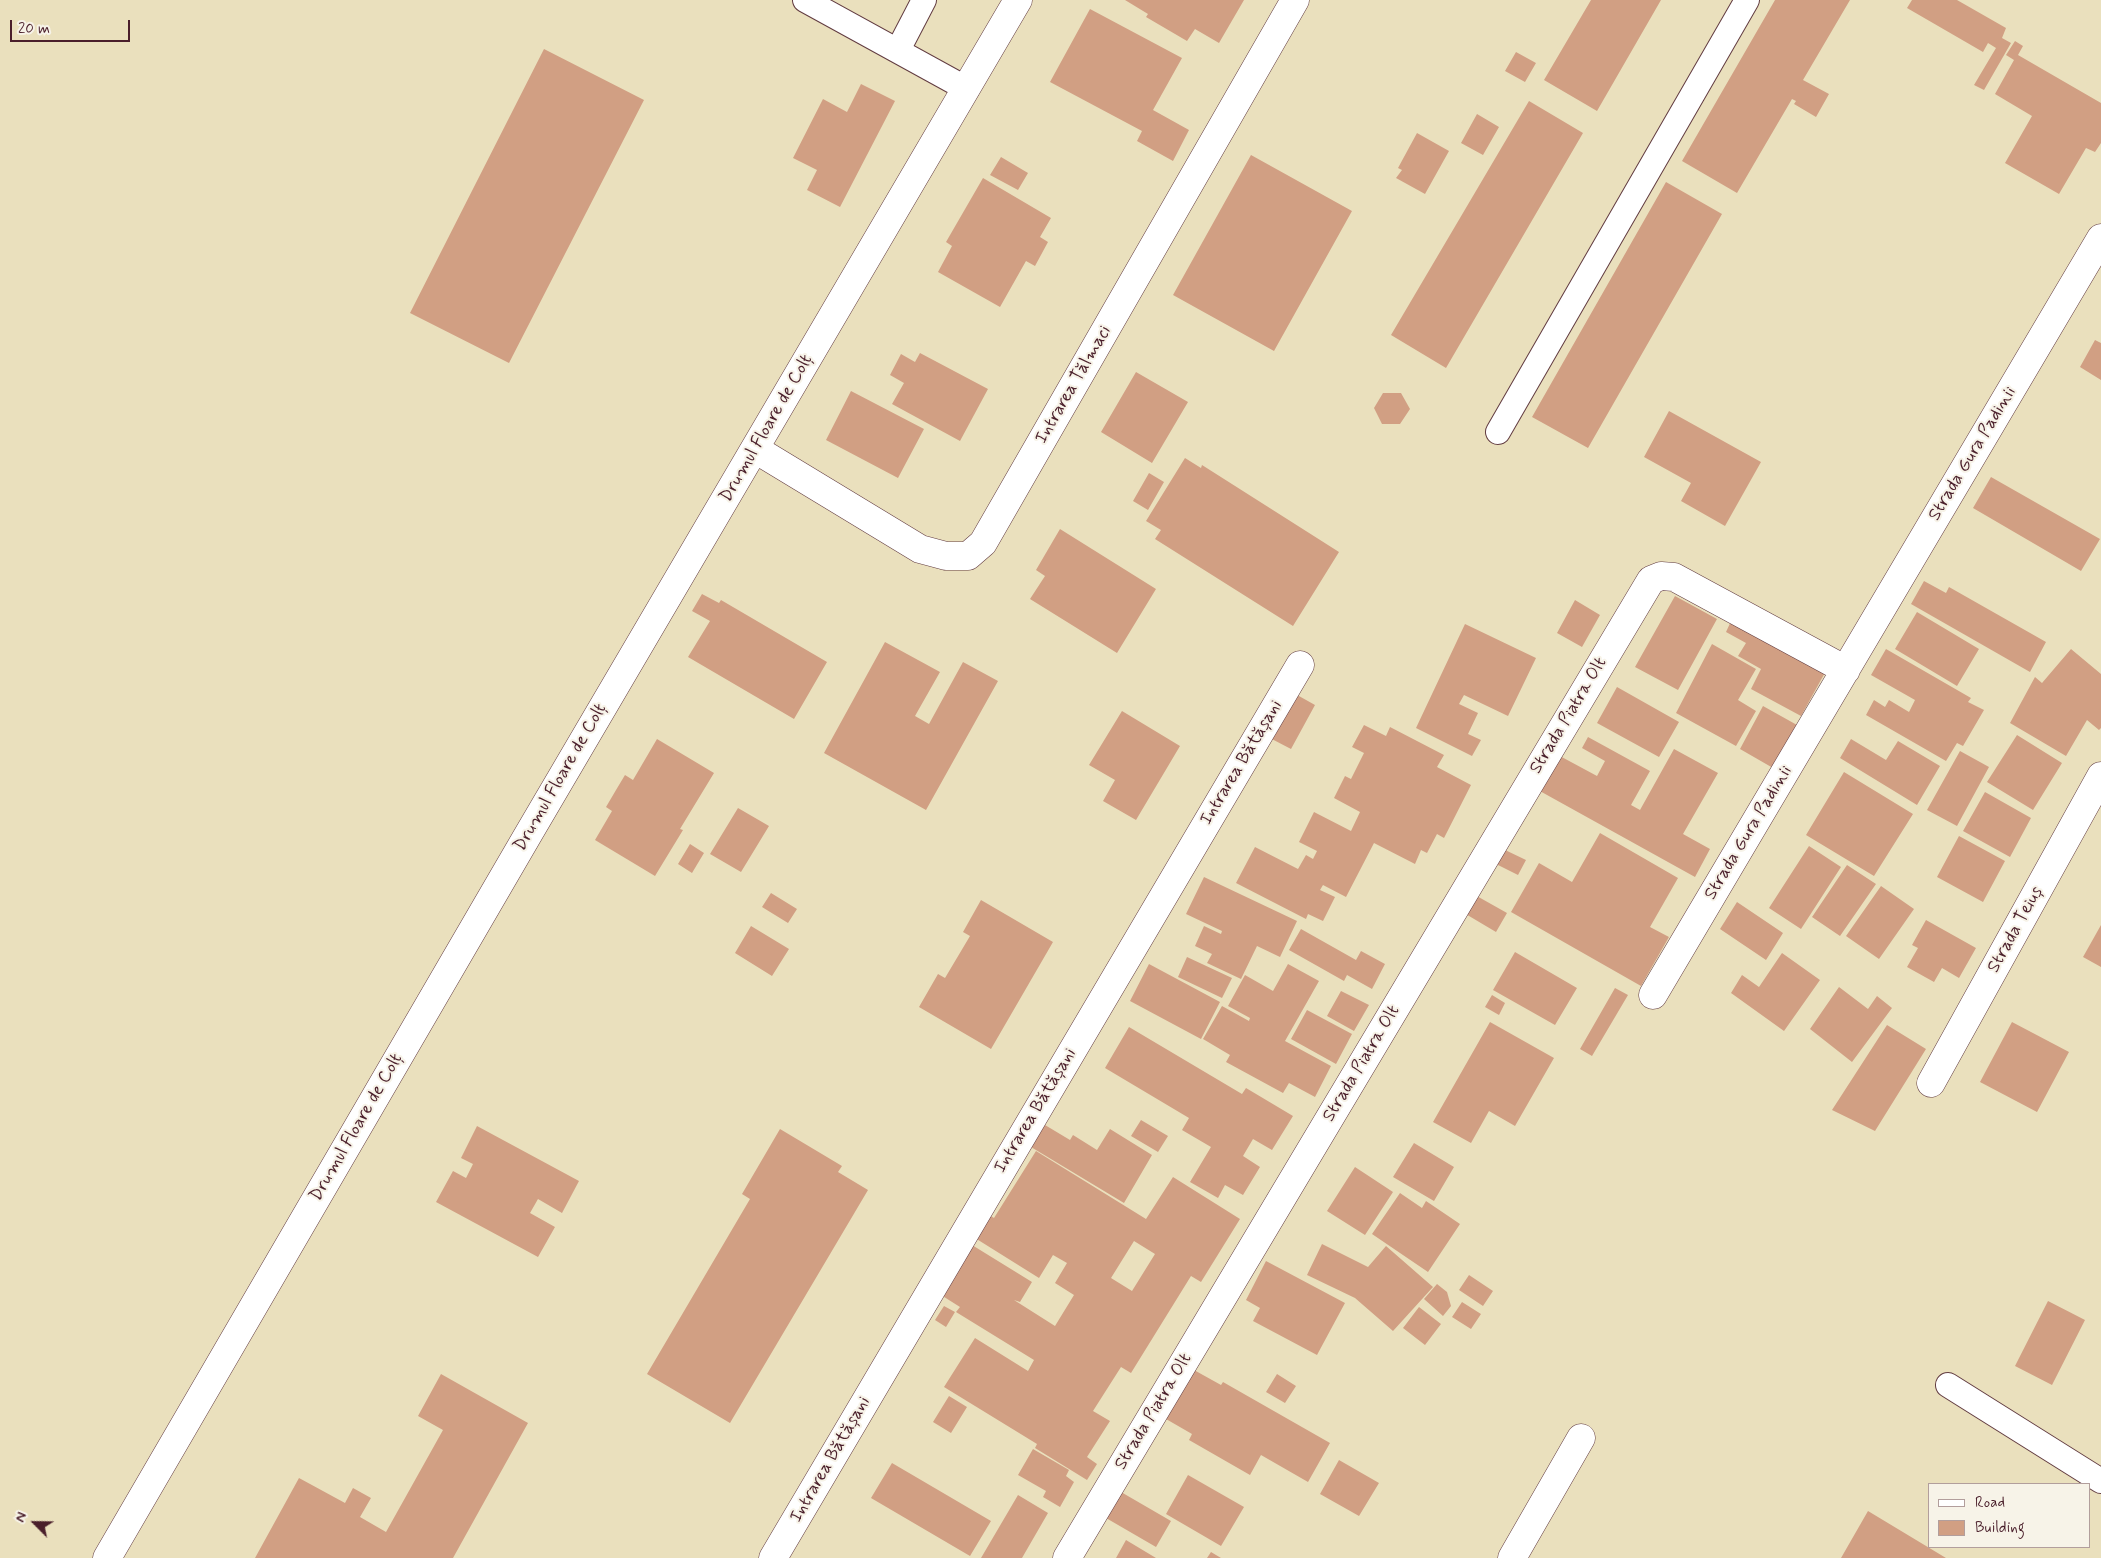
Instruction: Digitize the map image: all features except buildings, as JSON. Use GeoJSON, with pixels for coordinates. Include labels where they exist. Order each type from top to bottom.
{"type":"FeatureCollection","features":[{"type":"Feature","properties":{"kind":"street","name":"Drumul Floare de Colț"},"geometry":{"type":"LineString","coordinates":[[107,1558],[529,833],[1018,0]]}},
{"type":"Feature","properties":{"kind":"street","name":"Intrarea Tălmaci"},"geometry":{"type":"LineString","coordinates":[[755,449],[920,550],[946,556],[968,556],[983,543],[1295,0]]}},
{"type":"Feature","properties":{"kind":"street","name":"Strada Gura Padinii"},"geometry":{"type":"LineString","coordinates":[[1653,995],[2101,238]]}},
{"type":"Feature","properties":{"kind":"street","name":"Strada Piatra Olt"},"geometry":{"type":"LineString","coordinates":[[1067,1558],[1651,580],[1661,576],[1674,577],[1846,670]]}},
{"type":"Feature","properties":{"kind":"street","name":"Intrarea Bătășani"},"geometry":{"type":"LineString","coordinates":[[773,1558],[1300,666]]}},
{"type":"Feature","properties":{"kind":"street","name":"Strada Teiuș"},"geometry":{"type":"LineString","coordinates":[[1931,1083],[2101,776]]}},
{"type":"Feature","properties":{"kind":"street"},"geometry":{"type":"LineString","coordinates":[[1512,1558],[1581,1438]]}},
{"type":"Feature","properties":{"kind":"lane"},"geometry":{"type":"LineString","coordinates":[[805,0],[967,89]]}},
{"type":"Feature","properties":{"kind":"lane"},"geometry":{"type":"LineString","coordinates":[[898,50],[924,0]]}},
{"type":"Feature","properties":{"kind":"lane"},"geometry":{"type":"LineString","coordinates":[[1498,432],[1747,0]]}},
{"type":"Feature","properties":{"kind":"lane"},"geometry":{"type":"LineString","coordinates":[[1948,1385],[2101,1481]]}}]}
